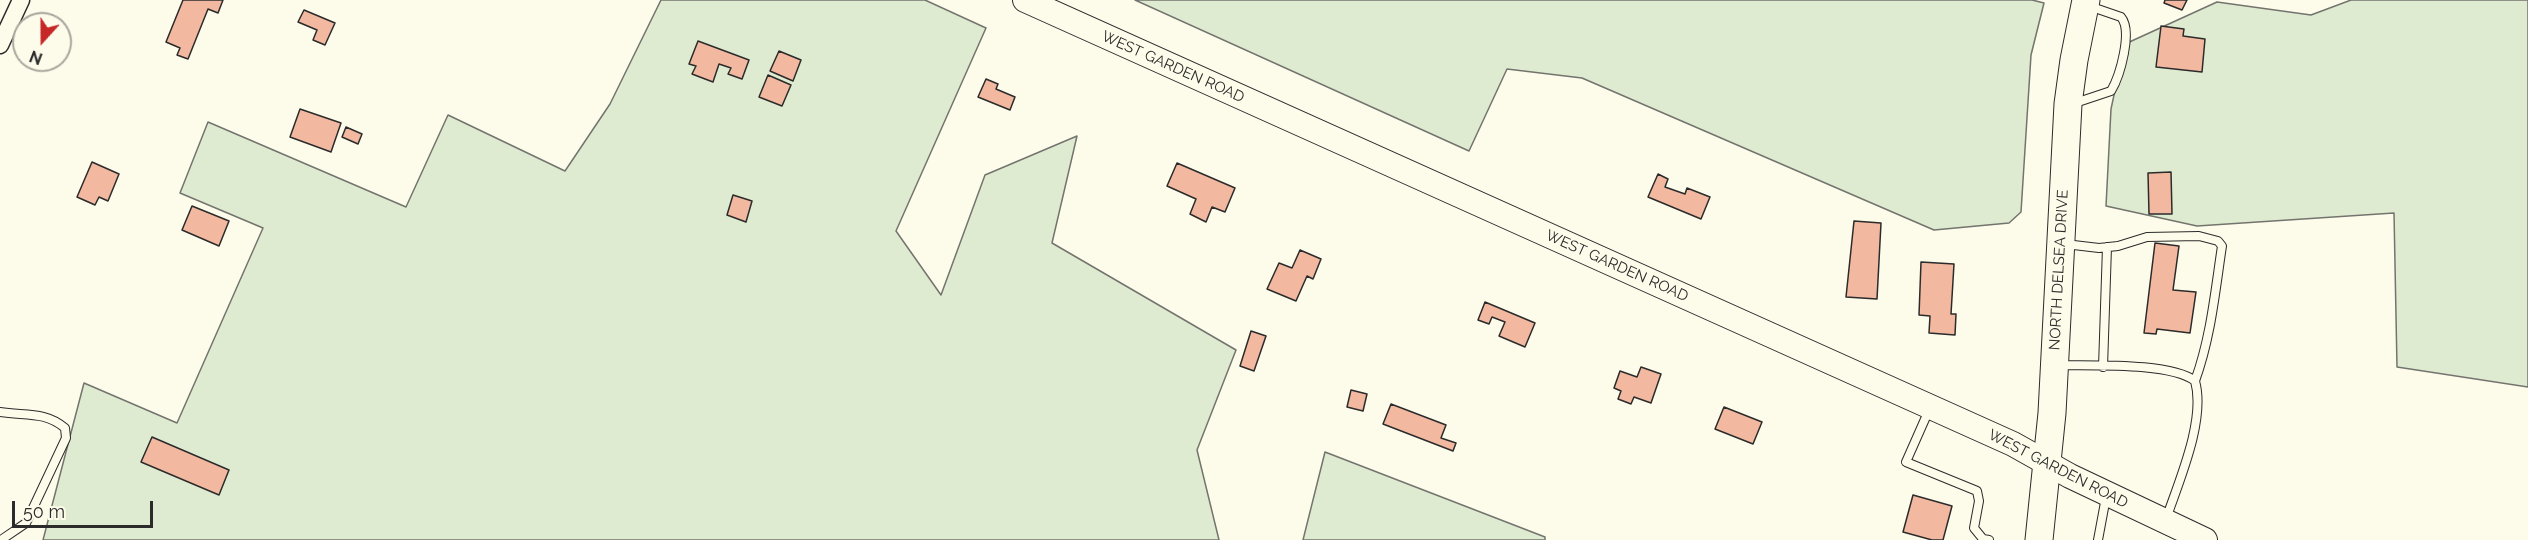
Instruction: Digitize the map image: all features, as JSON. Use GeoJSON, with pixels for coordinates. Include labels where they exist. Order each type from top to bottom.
{"type":"FeatureCollection","features":[{"type":"Feature","properties":{"kind":"main road","name":"WEST GARDEN ROAD"},"geometry":{"type":"LineString","coordinates":[[1025,0],[2013,444],[2106,494],[2205,540]]}},
{"type":"Feature","properties":{"kind":"main road","name":"NORTH DELSEA DRIVE"},"geometry":{"type":"LineString","coordinates":[[2039,540],[2055,365],[2068,104],[2086,2]]}},
{"type":"Feature","properties":{"kind":"street"},"geometry":{"type":"LineString","coordinates":[[0,45],[21,0]]}},
{"type":"Feature","properties":{"kind":"lane"},"geometry":{"type":"LineString","coordinates":[[2068,104],[2111,92],[2117,82],[2128,31],[2121,17],[2086,2]]}},
{"type":"Feature","properties":{"kind":"lane"},"geometry":{"type":"LineString","coordinates":[[2062,244],[2107,247],[2157,237],[2199,236],[2218,242],[2222,246],[2205,355],[2195,381],[2199,410],[2181,476],[2165,522]]}},
{"type":"Feature","properties":{"kind":"lane"},"geometry":{"type":"LineString","coordinates":[[2103,367],[2107,247]]}},
{"type":"Feature","properties":{"kind":"lane"},"geometry":{"type":"LineString","coordinates":[[2055,365],[2166,369],[2186,374],[2195,381]]}},
{"type":"Feature","properties":{"kind":"lane"},"geometry":{"type":"LineString","coordinates":[[1930,407],[1906,462],[1977,491],[1979,501],[1974,528],[1983,539],[1989,540]]}},
{"type":"Feature","properties":{"kind":"lane"},"geometry":{"type":"LineString","coordinates":[[0,412],[39,414],[55,420],[65,429],[66,438],[26,523],[1,540]]}},
{"type":"Feature","properties":{"kind":"lane"},"geometry":{"type":"LineString","coordinates":[[2098,540],[2106,494]]}},
{"type":"Feature","properties":{"kind":"green space"},"geometry":{"type":"Polygon","coordinates":[[[661,0],[925,0],[986,28],[896,231],[941,295],[985,175],[1077,136],[1052,243],[1236,350],[1197,450],[1219,540],[43,540],[84,383],[177,423],[263,228],[180,193],[208,122],[406,207],[448,115],[565,171],[610,104],[661,0]]]}},
{"type":"Feature","properties":{"kind":"green space"},"geometry":{"type":"Polygon","coordinates":[[[1135,0],[2032,0],[2044,3],[2031,55],[2021,212],[2009,223],[1934,230],[1582,78],[1507,69],[1469,151],[1135,0]]]}},
{"type":"Feature","properties":{"kind":"green space"},"geometry":{"type":"Polygon","coordinates":[[[2351,0],[2528,0],[2528,387],[2397,367],[2394,213],[2197,226],[2106,206],[2111,109],[2125,44],[2217,2],[2311,15],[2351,0]]]}},
{"type":"Feature","properties":{"kind":"green space"},"geometry":{"type":"Polygon","coordinates":[[[1325,452],[1545,537],[1545,540],[1303,540],[1325,452]]]}},
{"type":"Feature","properties":{"kind":"building"},"geometry":{"type":"Polygon","coordinates":[[[183,0],[223,0],[218,13],[208,9],[188,59],[177,55],[180,48],[166,42],[183,0]]]}},
{"type":"Feature","properties":{"kind":"building"},"geometry":{"type":"Polygon","coordinates":[[[2165,0],[2187,0],[2182,10],[2164,3],[2165,0]]]}},
{"type":"Feature","properties":{"kind":"building"},"geometry":{"type":"Polygon","coordinates":[[[304,10],[335,23],[325,45],[313,40],[317,30],[298,22],[304,10]]]}},
{"type":"Feature","properties":{"kind":"building"},"geometry":{"type":"Polygon","coordinates":[[[2161,26],[2184,29],[2183,36],[2205,39],[2202,72],[2156,67],[2161,26]]]}},
{"type":"Feature","properties":{"kind":"building"},"geometry":{"type":"Polygon","coordinates":[[[698,41],[749,60],[742,79],[728,74],[731,68],[719,64],[713,82],[692,74],[696,66],[689,64],[698,41]]]}},
{"type":"Feature","properties":{"kind":"building"},"geometry":{"type":"Polygon","coordinates":[[[779,51],[801,60],[793,81],[770,71],[779,51]]]}},
{"type":"Feature","properties":{"kind":"building"},"geometry":{"type":"Polygon","coordinates":[[[768,75],[791,85],[782,106],[759,97],[768,75]]]}},
{"type":"Feature","properties":{"kind":"building"},"geometry":{"type":"Polygon","coordinates":[[[986,79],[998,84],[996,89],[1015,97],[1010,110],[978,97],[986,79]]]}},
{"type":"Feature","properties":{"kind":"building"},"geometry":{"type":"Polygon","coordinates":[[[300,109],[341,123],[331,152],[290,137],[300,109]]]}},
{"type":"Feature","properties":{"kind":"building"},"geometry":{"type":"Polygon","coordinates":[[[346,127],[362,134],[358,144],[342,137],[346,127]]]}},
{"type":"Feature","properties":{"kind":"building"},"geometry":{"type":"Polygon","coordinates":[[[92,162],[119,174],[108,201],[99,197],[95,205],[77,197],[92,162]]]}},
{"type":"Feature","properties":{"kind":"building"},"geometry":{"type":"Polygon","coordinates":[[[1177,163],[1235,188],[1225,212],[1212,207],[1206,222],[1190,214],[1196,199],[1167,186],[1177,163]]]}},
{"type":"Feature","properties":{"kind":"building"},"geometry":{"type":"Polygon","coordinates":[[[2171,172],[2172,214],[2149,214],[2148,173],[2171,172]]]}},
{"type":"Feature","properties":{"kind":"building"},"geometry":{"type":"Polygon","coordinates":[[[1658,174],[1668,179],[1665,187],[1685,194],[1687,188],[1710,197],[1701,219],[1648,197],[1658,174]]]}},
{"type":"Feature","properties":{"kind":"building"},"geometry":{"type":"Polygon","coordinates":[[[733,195],[752,201],[746,222],[727,215],[733,195]]]}},
{"type":"Feature","properties":{"kind":"building"},"geometry":{"type":"Polygon","coordinates":[[[192,206],[229,221],[219,246],[182,230],[192,206]]]}},
{"type":"Feature","properties":{"kind":"building"},"geometry":{"type":"Polygon","coordinates":[[[1854,221],[1881,223],[1877,299],[1846,297],[1854,221]]]}},
{"type":"Feature","properties":{"kind":"building"},"geometry":{"type":"Polygon","coordinates":[[[2155,243],[2179,246],[2173,290],[2196,292],[2190,333],[2157,329],[2156,334],[2144,333],[2155,243]]]}},
{"type":"Feature","properties":{"kind":"building"},"geometry":{"type":"Polygon","coordinates":[[[1300,250],[1321,259],[1313,279],[1307,276],[1296,301],[1267,289],[1279,263],[1292,268],[1300,250]]]}},
{"type":"Feature","properties":{"kind":"building"},"geometry":{"type":"Polygon","coordinates":[[[1921,262],[1954,264],[1951,314],[1956,314],[1955,335],[1929,333],[1930,316],[1919,315],[1921,262]]]}},
{"type":"Feature","properties":{"kind":"building"},"geometry":{"type":"Polygon","coordinates":[[[1485,302],[1535,323],[1525,347],[1499,336],[1505,322],[1492,317],[1489,324],[1478,320],[1485,302]]]}},
{"type":"Feature","properties":{"kind":"building"},"geometry":{"type":"Polygon","coordinates":[[[1251,331],[1266,336],[1254,371],[1240,366],[1251,331]]]}},
{"type":"Feature","properties":{"kind":"building"},"geometry":{"type":"Polygon","coordinates":[[[1641,367],[1661,374],[1651,403],[1634,397],[1631,404],[1618,399],[1621,391],[1614,388],[1620,371],[1637,377],[1641,367]]]}},
{"type":"Feature","properties":{"kind":"building"},"geometry":{"type":"Polygon","coordinates":[[[1351,390],[1367,394],[1363,411],[1347,407],[1351,390]]]}},
{"type":"Feature","properties":{"kind":"building"},"geometry":{"type":"Polygon","coordinates":[[[1391,404],[1446,425],[1441,438],[1456,443],[1453,451],[1383,424],[1391,404]]]}},
{"type":"Feature","properties":{"kind":"building"},"geometry":{"type":"Polygon","coordinates":[[[1724,407],[1762,422],[1753,444],[1715,429],[1724,407]]]}},
{"type":"Feature","properties":{"kind":"building"},"geometry":{"type":"Polygon","coordinates":[[[152,437],[229,470],[219,495],[141,462],[152,437]]]}},
{"type":"Feature","properties":{"kind":"building"},"geometry":{"type":"Polygon","coordinates":[[[1913,495],[1952,506],[1943,540],[1932,540],[1903,532],[1913,495]]]}}]}
